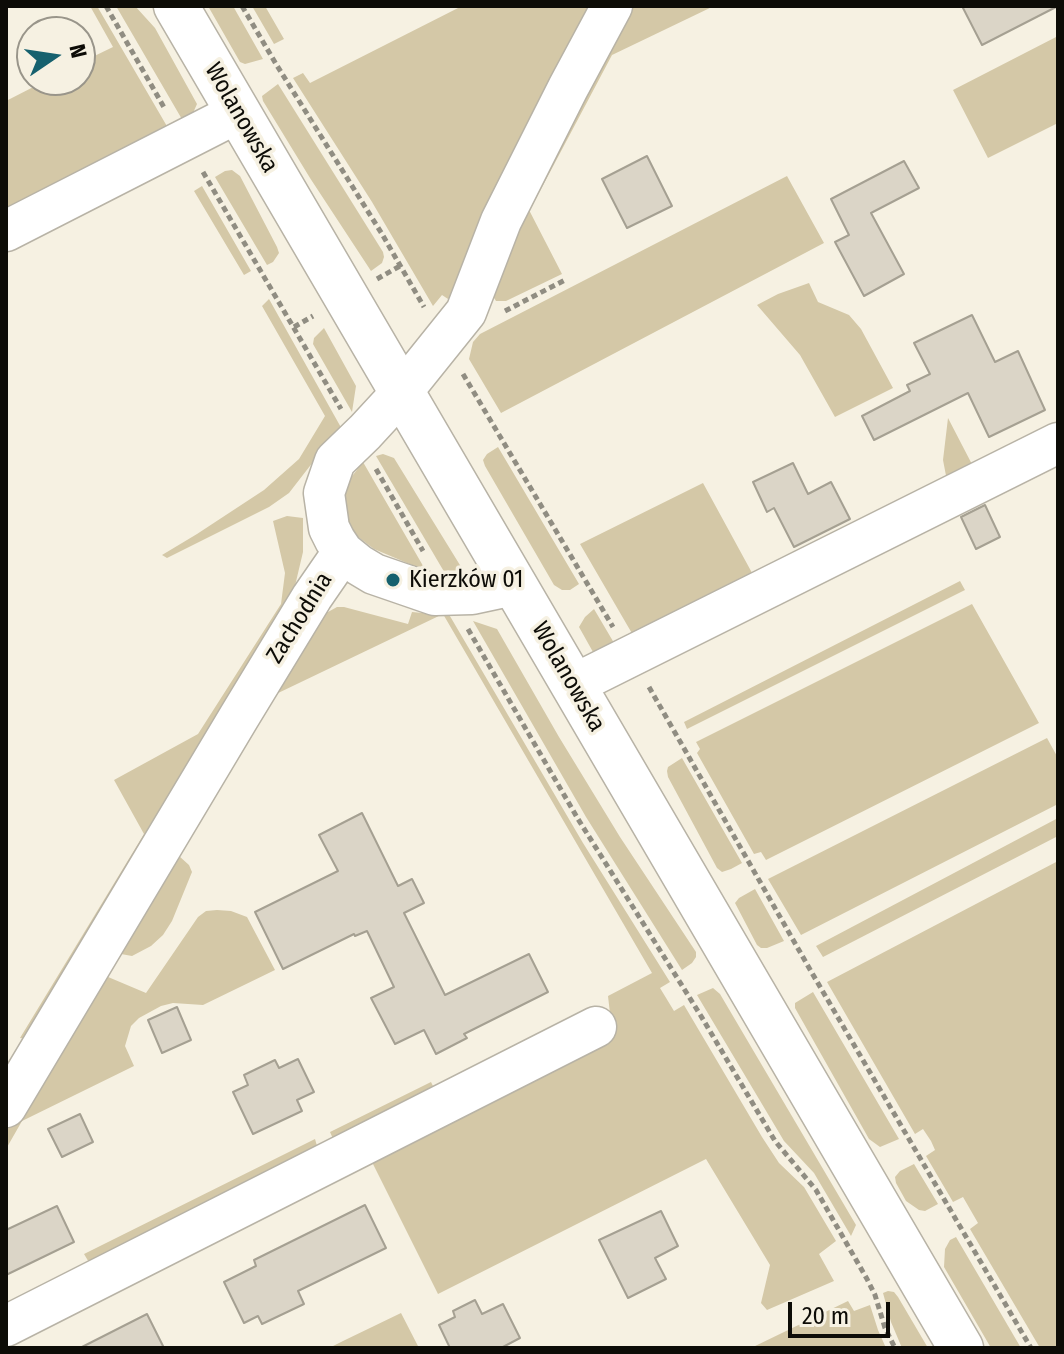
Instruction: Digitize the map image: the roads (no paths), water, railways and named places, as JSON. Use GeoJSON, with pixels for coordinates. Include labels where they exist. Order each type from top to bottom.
{"type":"FeatureCollection","features":[{"type":"Feature","properties":{"kind":"main road","name":"Wolanowska"},"geometry":{"type":"LineString","coordinates":[[176,6],[961,1348]]}},
{"type":"Feature","properties":{"kind":"street","name":"Zachodnia"},"geometry":{"type":"LineString","coordinates":[[6,1107],[271,664],[343,552],[329,528],[324,493],[335,461],[401,393],[466,312],[501,221],[612,6]]}},
{"type":"Feature","properties":{"kind":"street"},"geometry":{"type":"LineString","coordinates":[[6,231],[237,113]]}},
{"type":"Feature","properties":{"kind":"street"},"geometry":{"type":"LineString","coordinates":[[573,685],[1058,443]]}},
{"type":"Feature","properties":{"kind":"street"},"geometry":{"type":"LineString","coordinates":[[343,552],[374,574],[435,595],[472,594],[514,585]]}},
{"type":"Feature","properties":{"kind":"street"},"geometry":{"type":"LineString","coordinates":[[6,1326],[596,1027]]}},
{"type":"Feature","properties":{"kind":"place","name":"Kierzków 01"},"geometry":{"type":"Point","coordinates":[393,580]}}]}
